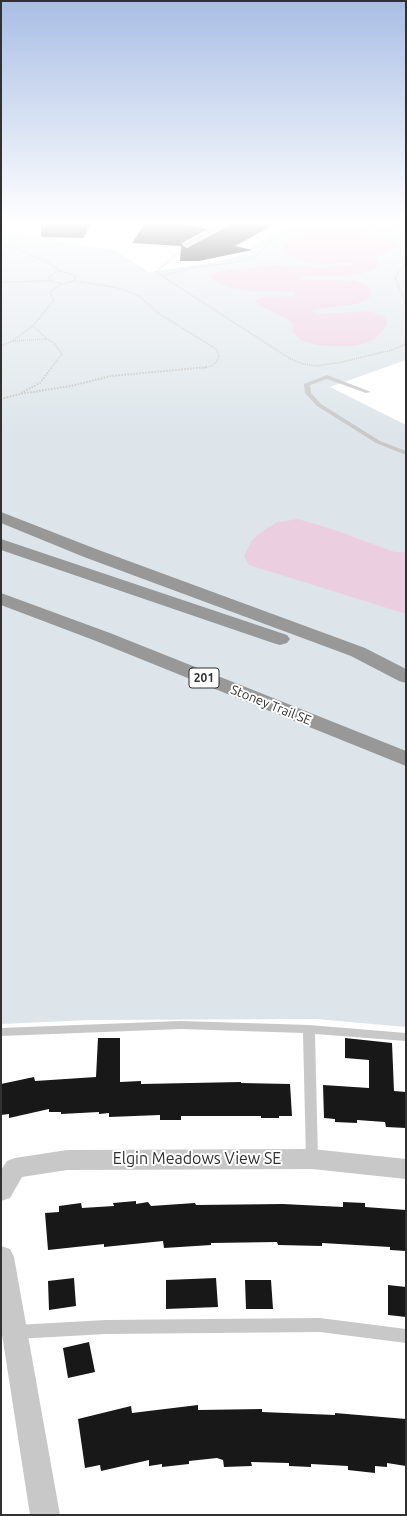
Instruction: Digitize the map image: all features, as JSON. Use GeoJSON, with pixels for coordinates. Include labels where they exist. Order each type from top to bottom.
{"type":"FeatureCollection","features":[{"type":"Feature","properties":{"kind":"highway"},"geometry":{"type":"LineString","coordinates":[[1,517],[90,553],[358,652],[406,677]]}},
{"type":"Feature","properties":{"kind":"highway"},"geometry":{"type":"LineString","coordinates":[[1,544],[406,681]]}},
{"type":"Feature","properties":{"kind":"highway","name":"Stoney Trail SE"},"geometry":{"type":"LineString","coordinates":[[1,599],[104,637],[406,759]]}},
{"type":"Feature","properties":{"kind":"street","name":"Elgin Meadows View SE"},"geometry":{"type":"LineString","coordinates":[[1,1191],[15,1168],[67,1160],[312,1159],[406,1169]]}},
{"type":"Feature","properties":{"kind":"street"},"geometry":{"type":"LineString","coordinates":[[1,1256],[45,1515]]}},
{"type":"Feature","properties":{"kind":"lane"},"geometry":{"type":"LineString","coordinates":[[368,392],[327,377],[307,384],[308,393],[319,405],[378,442],[406,453]]}},
{"type":"Feature","properties":{"kind":"lane"},"geometry":{"type":"LineString","coordinates":[[1,1032],[181,1025],[309,1029],[406,1037]]}},
{"type":"Feature","properties":{"kind":"lane"},"geometry":{"type":"LineString","coordinates":[[309,1029],[312,1159]]}},
{"type":"Feature","properties":{"kind":"lane"},"geometry":{"type":"LineString","coordinates":[[15,1332],[106,1327],[320,1325],[406,1336]]}},
{"type":"Feature","properties":{"kind":"path"},"geometry":{"type":"LineString","coordinates":[[1,346],[12,341],[33,326],[54,300],[51,295]]}},
{"type":"Feature","properties":{"kind":"path"},"geometry":{"type":"LineString","coordinates":[[1,399],[20,394],[54,390],[110,376],[199,370],[212,366],[217,361],[218,354],[216,349],[158,313],[137,295]]}},
{"type":"Feature","properties":{"kind":"path"},"geometry":{"type":"LineString","coordinates":[[191,295],[289,358],[302,364],[317,366],[342,362],[380,354],[406,344]]}},
{"type":"Feature","properties":{"kind":"path"},"geometry":{"type":"LineString","coordinates":[[403,295],[406,305]]}},
{"type":"Feature","properties":{"kind":"path"},"geometry":{"type":"LineString","coordinates":[[20,394],[40,383],[62,354],[54,343],[47,339],[33,326]]}},
{"type":"Feature","properties":{"kind":"path"},"geometry":{"type":"LineString","coordinates":[[12,341],[47,339]]}},
{"type":"Feature","properties":{"kind":"shaded area"},"geometry":{"type":"Polygon","coordinates":[[[1,295],[406,295],[406,360],[330,387],[406,425],[406,1027],[316,1019],[89,1020],[1,1024],[1,295]]]}},
{"type":"Feature","properties":{"kind":"shaded area"},"geometry":{"type":"Polygon","coordinates":[[[294,295],[371,295],[367,300],[356,304],[312,310],[313,312],[321,314],[368,311],[384,316],[387,323],[376,338],[366,343],[353,346],[318,345],[301,340],[292,332],[293,324],[289,320],[258,305],[256,301],[265,297],[294,295]]]}},
{"type":"Feature","properties":{"kind":"shaded area"},"geometry":{"type":"Polygon","coordinates":[[[298,519],[329,528],[395,552],[406,552],[406,614],[249,565],[244,556],[252,540],[267,528],[278,522],[298,519]]]}},
{"type":"Feature","properties":{"kind":"building"},"geometry":{"type":"Polygon","coordinates":[[[98,1038],[120,1038],[120,1082],[141,1081],[141,1084],[241,1082],[290,1084],[292,1116],[261,1118],[261,1116],[181,1116],[181,1120],[160,1120],[160,1115],[109,1117],[109,1113],[99,1114],[99,1112],[61,1114],[61,1112],[49,1112],[49,1109],[9,1118],[9,1114],[1,1115],[1,1084],[34,1077],[35,1081],[96,1077],[98,1038]]]}},
{"type":"Feature","properties":{"kind":"building"},"geometry":{"type":"Polygon","coordinates":[[[345,1038],[392,1043],[394,1091],[406,1092],[406,1128],[386,1127],[385,1122],[357,1120],[357,1123],[335,1122],[335,1119],[324,1118],[323,1085],[369,1088],[369,1060],[345,1058],[345,1038]]]}},
{"type":"Feature","properties":{"kind":"building"},"geometry":{"type":"Polygon","coordinates":[[[136,1201],[136,1204],[148,1202],[151,1206],[195,1203],[196,1205],[283,1204],[343,1207],[343,1202],[365,1203],[365,1207],[406,1210],[406,1251],[390,1250],[390,1247],[322,1243],[322,1246],[278,1245],[277,1242],[211,1243],[211,1245],[164,1248],[163,1241],[104,1247],[104,1244],[48,1250],[45,1213],[59,1212],[59,1206],[81,1203],[82,1208],[114,1206],[113,1203],[136,1201]]]}},
{"type":"Feature","properties":{"kind":"building"},"geometry":{"type":"Polygon","coordinates":[[[74,1278],[76,1306],[49,1310],[48,1281],[74,1278]]]}},
{"type":"Feature","properties":{"kind":"building"},"geometry":{"type":"Polygon","coordinates":[[[216,1278],[218,1307],[166,1309],[166,1280],[216,1278]]]}},
{"type":"Feature","properties":{"kind":"building"},"geometry":{"type":"Polygon","coordinates":[[[245,1280],[271,1280],[273,1309],[246,1309],[245,1280]]]}},
{"type":"Feature","properties":{"kind":"building"},"geometry":{"type":"Polygon","coordinates":[[[388,1285],[406,1287],[406,1317],[388,1315],[388,1285]]]}},
{"type":"Feature","properties":{"kind":"building"},"geometry":{"type":"Polygon","coordinates":[[[89,1342],[95,1372],[68,1378],[63,1348],[89,1342]]]}},
{"type":"Feature","properties":{"kind":"building"},"geometry":{"type":"Polygon","coordinates":[[[198,1405],[198,1410],[262,1409],[262,1412],[335,1415],[335,1413],[406,1419],[406,1466],[387,1463],[387,1467],[375,1466],[375,1473],[348,1470],[348,1466],[311,1464],[311,1467],[289,1466],[289,1463],[251,1462],[252,1466],[224,1467],[223,1460],[217,1458],[189,1461],[189,1464],[162,1467],[162,1464],[149,1466],[149,1460],[101,1471],[100,1465],[85,1468],[78,1419],[131,1406],[132,1413],[198,1405]]]}}]}
